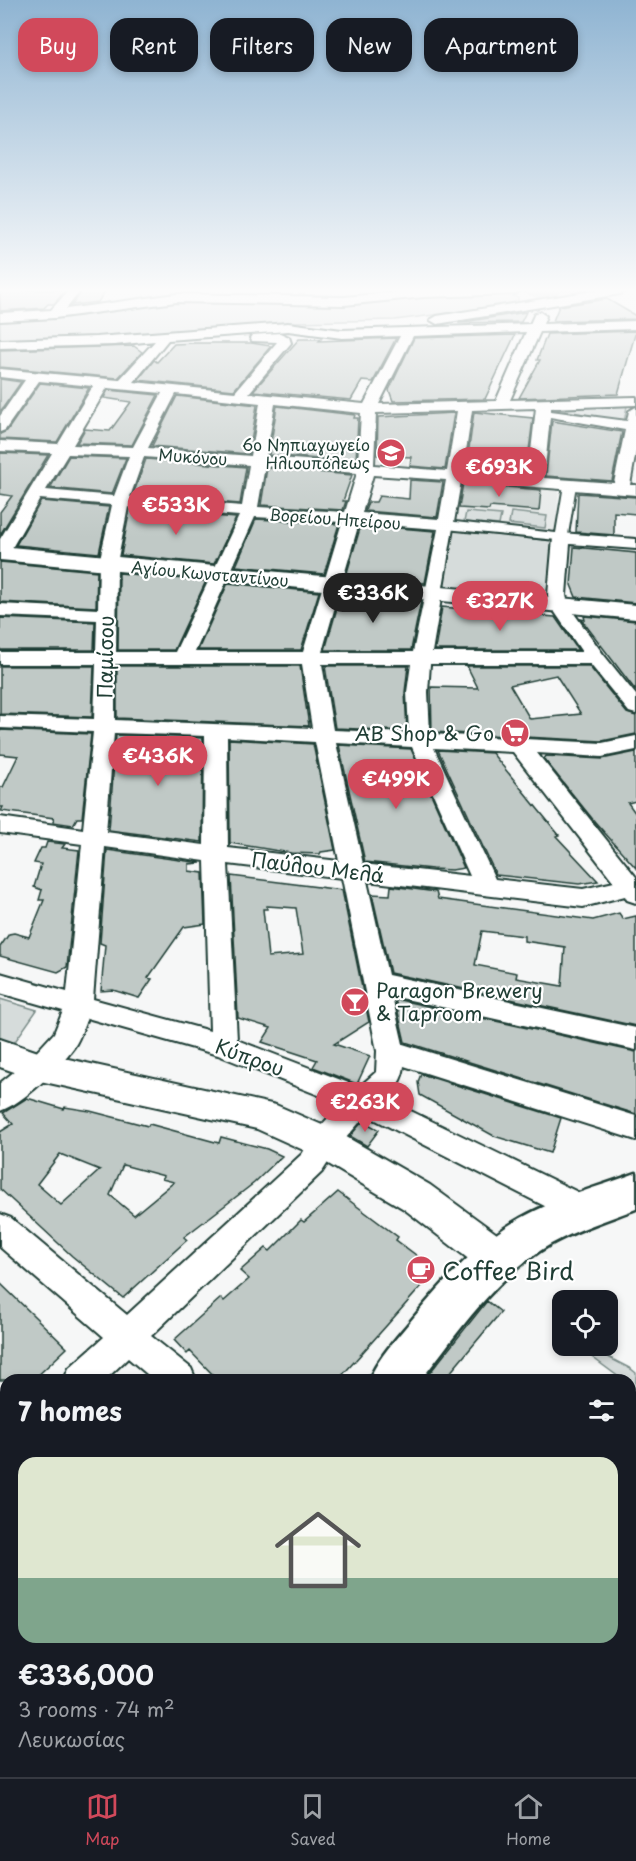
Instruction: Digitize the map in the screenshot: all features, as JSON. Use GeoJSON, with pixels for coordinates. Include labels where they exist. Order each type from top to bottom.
{"type":"FeatureCollection","features":[{"type":"Feature","properties":{"kind":"main road"},"geometry":{"type":"LineString","coordinates":[[397,1374],[473,1283],[498,1258],[534,1232],[636,1191]]}},
{"type":"Feature","properties":{"kind":"street"},"geometry":{"type":"LineString","coordinates":[[0,373],[369,409],[501,405],[544,408],[635,421],[629,489]]}},
{"type":"Feature","properties":{"kind":"street"},"geometry":{"type":"LineString","coordinates":[[124,384],[134,373]]}},
{"type":"Feature","properties":{"kind":"street"},"geometry":{"type":"LineString","coordinates":[[238,397],[259,373]]}},
{"type":"Feature","properties":{"kind":"street"},"geometry":{"type":"LineString","coordinates":[[88,1374],[312,1163],[323,1142],[362,1100],[389,1077],[391,1051],[324,736],[311,658],[366,470],[369,409],[388,373]]}},
{"type":"Feature","properties":{"kind":"street"},"geometry":{"type":"LineString","coordinates":[[501,405],[515,373]]}},
{"type":"Feature","properties":{"kind":"street"},"geometry":{"type":"LineString","coordinates":[[0,428],[35,376]]}},
{"type":"Feature","properties":{"kind":"street"},"geometry":{"type":"LineString","coordinates":[[0,553],[61,448],[103,382]]}},
{"type":"Feature","properties":{"kind":"street","name":"Παμίσου"},"geometry":{"type":"LineString","coordinates":[[0,1099],[40,1067],[65,1039],[79,1004],[104,726],[108,563],[122,500],[138,452],[171,390]]}},
{"type":"Feature","properties":{"kind":"street"},"geometry":{"type":"LineString","coordinates":[[182,659],[249,512],[268,400]]}},
{"type":"Feature","properties":{"kind":"street"},"geometry":{"type":"LineString","coordinates":[[544,408],[636,401]]}},
{"type":"Feature","properties":{"kind":"street"},"geometry":{"type":"LineString","coordinates":[[465,407],[421,659],[417,723],[420,740],[486,885]]}},
{"type":"Feature","properties":{"kind":"street"},"geometry":{"type":"LineString","coordinates":[[536,482],[544,408]]}},
{"type":"Feature","properties":{"kind":"street","name":"Μυκόνου"},"geometry":{"type":"LineString","coordinates":[[0,446],[257,460],[629,489]]}},
{"type":"Feature","properties":{"kind":"street"},"geometry":{"type":"LineString","coordinates":[[570,485],[562,538],[557,595],[559,605],[596,658],[636,708]]}},
{"type":"Feature","properties":{"kind":"street","name":"Βορείου Ηπείρου"},"geometry":{"type":"LineString","coordinates":[[34,494],[249,512],[352,517],[636,544]]}},
{"type":"Feature","properties":{"kind":"street","name":"Αγίου Κωνσταντίνου"},"geometry":{"type":"LineString","coordinates":[[0,553],[636,612]]}},
{"type":"Feature","properties":{"kind":"street"},"geometry":{"type":"LineString","coordinates":[[0,610],[106,615]]}},
{"type":"Feature","properties":{"kind":"street"},"geometry":{"type":"LineString","coordinates":[[0,658],[596,658]]}},
{"type":"Feature","properties":{"kind":"street"},"geometry":{"type":"LineString","coordinates":[[0,722],[216,729],[602,750],[636,743]]}},
{"type":"Feature","properties":{"kind":"street"},"geometry":{"type":"LineString","coordinates":[[216,729],[216,855],[224,1046]]}},
{"type":"Feature","properties":{"kind":"street"},"geometry":{"type":"LineString","coordinates":[[518,744],[634,888]]}},
{"type":"Feature","properties":{"kind":"street","name":"Παύλου Μελά"},"geometry":{"type":"LineString","coordinates":[[0,825],[216,855],[583,898],[634,888]]}},
{"type":"Feature","properties":{"kind":"street","name":"Κύπρου"},"geometry":{"type":"LineString","coordinates":[[0,983],[224,1046],[362,1100],[585,1211]]}},
{"type":"Feature","properties":{"kind":"street"},"geometry":{"type":"LineString","coordinates":[[377,983],[636,1039]]}},
{"type":"Feature","properties":{"kind":"street"},"geometry":{"type":"LineString","coordinates":[[391,1051],[636,1128]]}},
{"type":"Feature","properties":{"kind":"street"},"geometry":{"type":"LineString","coordinates":[[0,1053],[40,1067],[263,1115],[323,1142],[417,1197],[498,1258]]}},
{"type":"Feature","properties":{"kind":"street"},"geometry":{"type":"LineString","coordinates":[[0,1228],[172,1374]]}},
{"type":"Feature","properties":{"kind":"shaded area"},"geometry":{"type":"Polygon","coordinates":[[[627,406],[624,422],[553,408],[627,406]]]}},
{"type":"Feature","properties":{"kind":"shaded area","name":"6ο Νηπιαγωγείο Ηλιουπόλεως"},"geometry":{"type":"Polygon","coordinates":[[[374,438],[409,439],[407,469],[372,466],[374,438]]]}},
{"type":"Feature","properties":{"kind":"shaded area"},"geometry":{"type":"Polygon","coordinates":[[[459,483],[559,491],[555,531],[547,533],[451,523],[459,483]]]}},
{"type":"Feature","properties":{"kind":"shaded area"},"geometry":{"type":"Polygon","coordinates":[[[466,512],[501,515],[499,525],[464,522],[466,512]]]}},
{"type":"Feature","properties":{"kind":"shaded area"},"geometry":{"type":"Polygon","coordinates":[[[511,512],[547,516],[545,528],[509,524],[511,512]]]}},
{"type":"Feature","properties":{"kind":"shaded area"},"geometry":{"type":"Polygon","coordinates":[[[450,530],[553,541],[547,595],[442,587],[450,530]]]}},
{"type":"Feature","properties":{"kind":"shaded area"},"geometry":{"type":"Polygon","coordinates":[[[0,999],[37,1010],[14,1043],[0,1039],[0,999]]]}},
{"type":"Feature","properties":{"kind":"shaded area"},"geometry":{"type":"Polygon","coordinates":[[[591,1356],[606,1356],[636,1374],[615,1374],[591,1356]]]}},
{"type":"Feature","properties":{"kind":"building"},"geometry":{"type":"Polygon","coordinates":[[[64,373],[123,373],[118,378],[64,373]]]}},
{"type":"Feature","properties":{"kind":"building"},"geometry":{"type":"Polygon","coordinates":[[[144,373],[248,373],[234,390],[138,380],[144,373]]]}},
{"type":"Feature","properties":{"kind":"building"},"geometry":{"type":"Polygon","coordinates":[[[269,373],[378,373],[373,382],[362,381],[351,400],[253,391],[269,373]]]}},
{"type":"Feature","properties":{"kind":"building"},"geometry":{"type":"Polygon","coordinates":[[[397,373],[497,373],[485,399],[393,401],[389,390],[397,373]]]}},
{"type":"Feature","properties":{"kind":"building"},"geometry":{"type":"Polygon","coordinates":[[[533,373],[624,373],[618,394],[519,398],[533,373]]]}},
{"type":"Feature","properties":{"kind":"building"},"geometry":{"type":"Polygon","coordinates":[[[0,379],[21,382],[0,412],[0,379]]]}},
{"type":"Feature","properties":{"kind":"building"},"geometry":{"type":"Polygon","coordinates":[[[40,383],[89,388],[57,442],[0,439],[0,434],[7,431],[40,383]]]}},
{"type":"Feature","properties":{"kind":"building"},"geometry":{"type":"Polygon","coordinates":[[[108,390],[158,395],[132,445],[77,443],[85,429],[110,431],[131,402],[104,398],[108,390]]]}},
{"type":"Feature","properties":{"kind":"building"},"geometry":{"type":"Polygon","coordinates":[[[177,396],[257,405],[249,454],[152,446],[177,396]]]}},
{"type":"Feature","properties":{"kind":"building"},"geometry":{"type":"Polygon","coordinates":[[[277,406],[355,415],[354,418],[358,418],[356,462],[269,455],[277,406]]]}},
{"type":"Feature","properties":{"kind":"building"},"geometry":{"type":"Polygon","coordinates":[[[474,412],[533,418],[526,475],[466,470],[474,412]]]}},
{"type":"Feature","properties":{"kind":"building"},"geometry":{"type":"Polygon","coordinates":[[[454,413],[445,469],[410,466],[411,457],[377,455],[378,417],[454,413]]]}},
{"type":"Feature","properties":{"kind":"building"},"geometry":{"type":"Polygon","coordinates":[[[552,421],[622,432],[612,481],[546,476],[552,421]]]}},
{"type":"Feature","properties":{"kind":"building"},"geometry":{"type":"Polygon","coordinates":[[[0,453],[48,455],[0,535],[0,512],[12,496],[0,494],[0,453]]]}},
{"type":"Feature","properties":{"kind":"building"},"geometry":{"type":"Polygon","coordinates":[[[69,456],[126,458],[112,494],[50,488],[69,456]]]}},
{"type":"Feature","properties":{"kind":"building"},"geometry":{"type":"Polygon","coordinates":[[[146,459],[246,467],[240,504],[133,495],[146,459]]]}},
{"type":"Feature","properties":{"kind":"building"},"geometry":{"type":"Polygon","coordinates":[[[267,468],[352,475],[343,501],[346,501],[343,510],[261,505],[267,468]]]}},
{"type":"Feature","properties":{"kind":"building"},"geometry":{"type":"Polygon","coordinates":[[[410,480],[443,482],[437,517],[365,511],[368,502],[376,502],[379,496],[409,499],[410,480]]]}},
{"type":"Feature","properties":{"kind":"building"},"geometry":{"type":"Polygon","coordinates":[[[463,483],[541,490],[539,511],[490,507],[489,510],[459,508],[463,483]]]}},
{"type":"Feature","properties":{"kind":"building"},"geometry":{"type":"Polygon","coordinates":[[[578,493],[636,497],[636,514],[614,512],[614,535],[576,532],[578,493]]]}},
{"type":"Feature","properties":{"kind":"building"},"geometry":{"type":"Polygon","coordinates":[[[41,501],[109,507],[99,553],[16,545],[41,501]]]}},
{"type":"Feature","properties":{"kind":"building"},"geometry":{"type":"Polygon","coordinates":[[[130,509],[236,518],[214,564],[121,555],[130,509]]]}},
{"type":"Feature","properties":{"kind":"building"},"geometry":{"type":"Polygon","coordinates":[[[256,519],[339,524],[324,574],[236,566],[256,519]]]}},
{"type":"Feature","properties":{"kind":"building"},"geometry":{"type":"Polygon","coordinates":[[[361,525],[435,531],[425,583],[346,576],[361,525]]]}},
{"type":"Feature","properties":{"kind":"building"},"geometry":{"type":"Polygon","coordinates":[[[574,547],[636,553],[636,603],[576,597],[571,585],[574,547]]]}},
{"type":"Feature","properties":{"kind":"building"},"geometry":{"type":"Polygon","coordinates":[[[0,562],[97,571],[96,607],[0,602],[0,562]]]}},
{"type":"Feature","properties":{"kind":"building"},"geometry":{"type":"Polygon","coordinates":[[[119,573],[206,581],[174,650],[118,650],[119,573]]]}},
{"type":"Feature","properties":{"kind":"building"},"geometry":{"type":"Polygon","coordinates":[[[228,583],[319,592],[301,650],[198,650],[228,583]]]}},
{"type":"Feature","properties":{"kind":"building"},"geometry":{"type":"Polygon","coordinates":[[[341,594],[421,601],[411,650],[325,650],[341,594]]]}},
{"type":"Feature","properties":{"kind":"building"},"geometry":{"type":"Polygon","coordinates":[[[442,607],[555,617],[578,650],[435,650],[442,607]]]}},
{"type":"Feature","properties":{"kind":"building"},"geometry":{"type":"Polygon","coordinates":[[[584,616],[636,621],[636,691],[581,619],[585,620],[584,616]]]}},
{"type":"Feature","properties":{"kind":"building"},"geometry":{"type":"Polygon","coordinates":[[[0,618],[95,622],[94,650],[0,650],[0,618]]]}},
{"type":"Feature","properties":{"kind":"building"},"geometry":{"type":"Polygon","coordinates":[[[0,666],[94,666],[92,717],[0,714],[0,666]]]}},
{"type":"Feature","properties":{"kind":"building"},"geometry":{"type":"Polygon","coordinates":[[[117,666],[300,666],[309,726],[117,718],[117,666]]]}},
{"type":"Feature","properties":{"kind":"building"},"geometry":{"type":"Polygon","coordinates":[[[325,666],[408,666],[405,692],[407,731],[335,728],[325,666]]]}},
{"type":"Feature","properties":{"kind":"building"},"geometry":{"type":"Polygon","coordinates":[[[467,666],[589,666],[627,713],[636,716],[636,734],[602,741],[432,732],[431,687],[478,688],[467,666]],[[556,675],[510,685],[530,719],[581,714],[556,675]]]}},
{"type":"Feature","properties":{"kind":"building"},"geometry":{"type":"Polygon","coordinates":[[[0,730],[91,734],[82,818],[77,818],[73,825],[53,822],[54,818],[1,811],[3,807],[0,807],[0,787],[3,787],[18,756],[0,754],[0,730]]]}},
{"type":"Feature","properties":{"kind":"building"},"geometry":{"type":"Polygon","coordinates":[[[116,735],[203,738],[202,842],[109,830],[116,735]]]}},
{"type":"Feature","properties":{"kind":"building"},"geometry":{"type":"Polygon","coordinates":[[[229,739],[313,744],[335,850],[320,854],[291,853],[230,843],[229,739]]]}},
{"type":"Feature","properties":{"kind":"building"},"geometry":{"type":"Polygon","coordinates":[[[339,745],[411,749],[464,868],[432,869],[365,862],[339,745]]]}},
{"type":"Feature","properties":{"kind":"building"},"geometry":{"type":"Polygon","coordinates":[[[438,750],[492,753],[559,835],[556,836],[598,881],[579,884],[496,875],[438,750]]]}},
{"type":"Feature","properties":{"kind":"building"},"geometry":{"type":"Polygon","coordinates":[[[636,752],[636,801],[628,803],[636,814],[636,868],[544,759],[546,756],[602,759],[636,752]]]}},
{"type":"Feature","properties":{"kind":"building"},"geometry":{"type":"Polygon","coordinates":[[[47,842],[65,844],[62,848],[79,850],[67,967],[58,972],[0,956],[0,947],[9,934],[29,937],[44,900],[39,900],[42,890],[34,887],[41,864],[34,863],[41,848],[45,848],[47,842]]]}},
{"type":"Feature","properties":{"kind":"building"},"geometry":{"type":"Polygon","coordinates":[[[107,850],[201,863],[189,864],[189,871],[203,873],[205,924],[184,927],[148,978],[152,979],[139,998],[113,990],[101,991],[105,945],[100,943],[107,850]]]}},
{"type":"Feature","properties":{"kind":"building"},"geometry":{"type":"Polygon","coordinates":[[[231,876],[342,890],[369,1022],[334,1044],[370,1056],[357,1084],[313,1067],[317,1060],[262,1042],[271,1028],[238,1018],[231,876]],[[267,906],[267,909],[263,909],[268,957],[303,954],[296,908],[267,906]]]}},
{"type":"Feature","properties":{"kind":"building"},"geometry":{"type":"Polygon","coordinates":[[[391,886],[436,892],[438,899],[593,920],[619,913],[623,919],[636,916],[636,1026],[390,973],[372,894],[390,895],[391,886]],[[482,931],[475,965],[517,973],[516,978],[562,986],[565,947],[524,941],[524,936],[482,931]]]}},
{"type":"Feature","properties":{"kind":"building"},"geometry":{"type":"Polygon","coordinates":[[[395,999],[636,1052],[636,1114],[405,1042],[395,999]]]}},
{"type":"Feature","properties":{"kind":"building"},"geometry":{"type":"Polygon","coordinates":[[[421,1074],[561,1118],[550,1153],[494,1136],[420,1095],[418,1082],[421,1074]]]}},
{"type":"Feature","properties":{"kind":"building"},"geometry":{"type":"Polygon","coordinates":[[[27,1098],[64,1109],[65,1107],[90,1111],[148,1126],[149,1124],[219,1143],[221,1137],[267,1149],[282,1156],[254,1183],[184,1237],[187,1240],[123,1298],[72,1256],[0,1189],[0,1132],[13,1124],[3,1113],[27,1098]],[[60,1154],[37,1184],[61,1205],[100,1170],[60,1154]],[[123,1165],[110,1195],[134,1215],[174,1182],[162,1179],[164,1176],[123,1165]]]}},
{"type":"Feature","properties":{"kind":"building"},"geometry":{"type":"Polygon","coordinates":[[[363,1121],[379,1130],[367,1146],[350,1136],[363,1121]]]}},
{"type":"Feature","properties":{"kind":"building"},"geometry":{"type":"Polygon","coordinates":[[[338,1192],[398,1237],[396,1240],[436,1270],[343,1374],[212,1374],[190,1351],[187,1354],[174,1340],[221,1298],[224,1301],[249,1279],[240,1271],[266,1248],[270,1251],[301,1220],[304,1222],[338,1192]]]}},
{"type":"Feature","properties":{"kind":"building"},"geometry":{"type":"Polygon","coordinates":[[[0,1283],[67,1348],[39,1374],[0,1374],[0,1283]]]}},
{"type":"Feature","properties":{"kind":"building"},"geometry":{"type":"Polygon","coordinates":[[[487,1301],[501,1312],[449,1374],[429,1374],[487,1301]]]}},
{"type":"Feature","properties":{"kind":"place","name":"6ο Νηπιαγωγείο Ηλιουπόλεως"},"geometry":{"type":"Point","coordinates":[391,453]}},
{"type":"Feature","properties":{"kind":"place","name":"ΑΒ Shop & Go"},"geometry":{"type":"Point","coordinates":[515,733]}},
{"type":"Feature","properties":{"kind":"place","name":"Paragon Brewery & Taproom"},"geometry":{"type":"Point","coordinates":[355,1002]}},
{"type":"Feature","properties":{"kind":"place","name":"Coffee Bird"},"geometry":{"type":"Point","coordinates":[421,1270]}}]}
